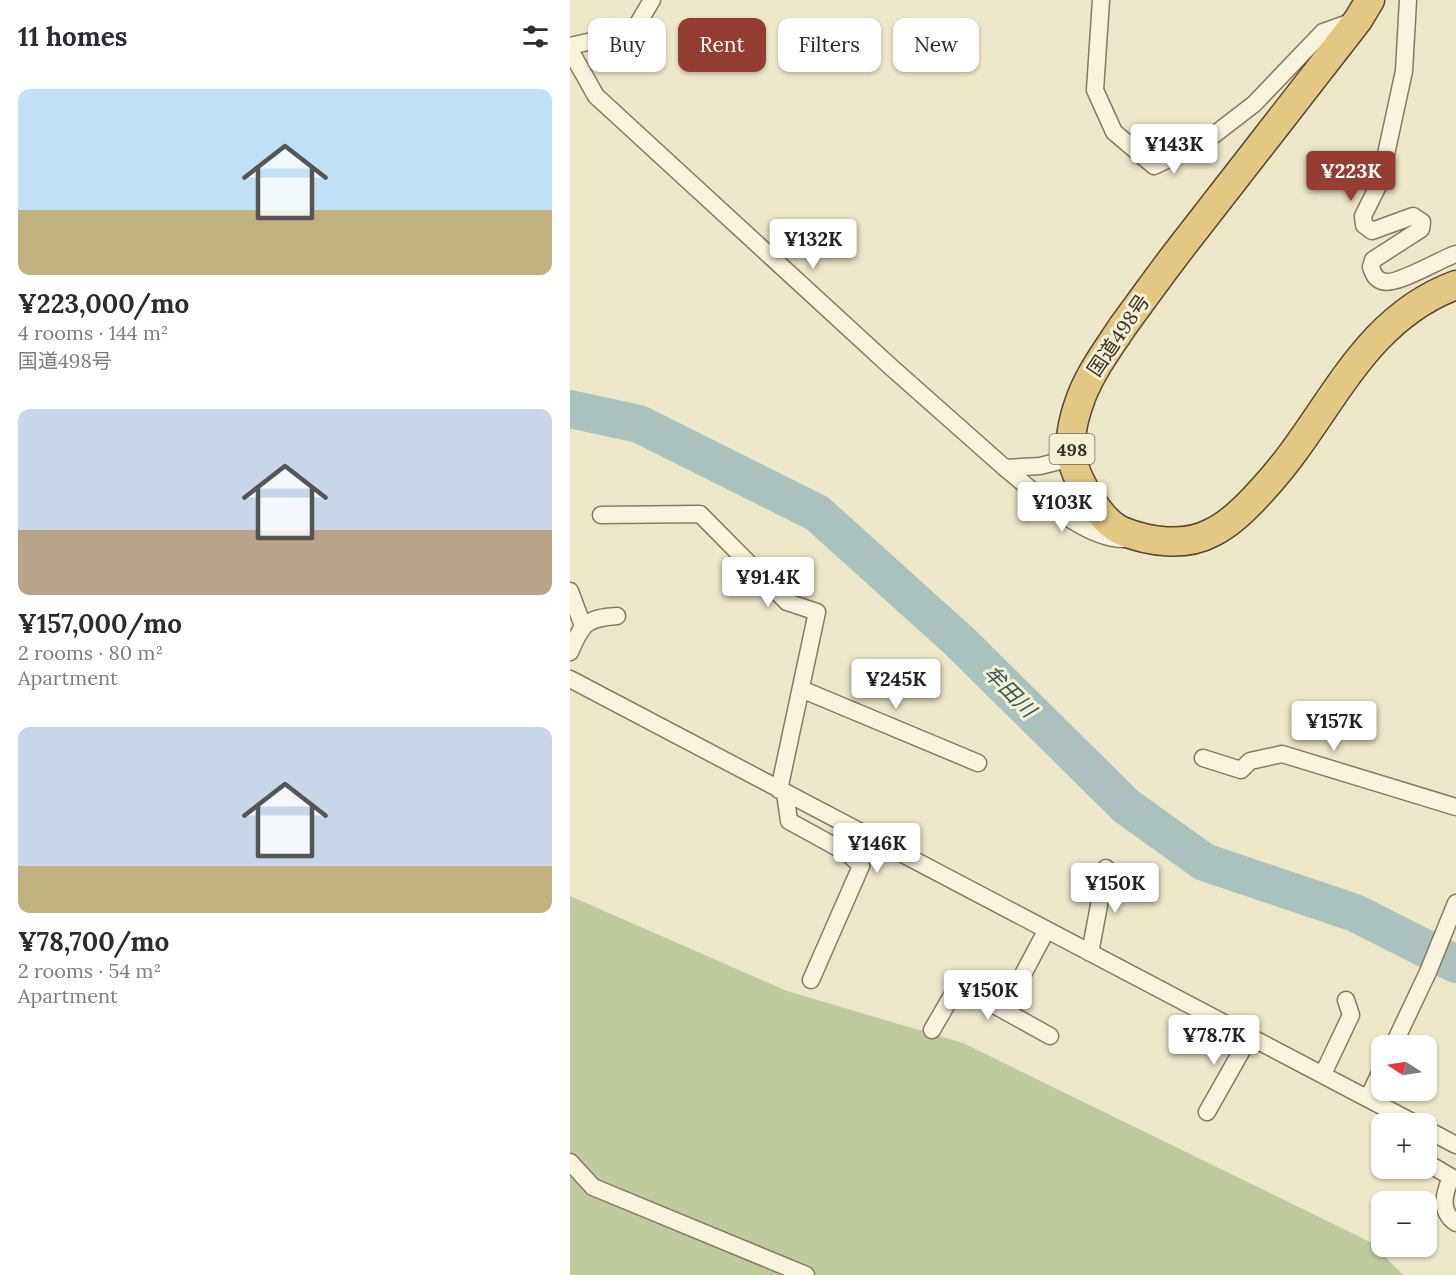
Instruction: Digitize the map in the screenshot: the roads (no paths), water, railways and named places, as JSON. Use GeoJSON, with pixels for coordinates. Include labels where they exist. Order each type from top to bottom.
{"type":"FeatureCollection","features":[{"type":"Feature","properties":{"kind":"highway","name":"国道498号"},"geometry":{"type":"LineString","coordinates":[[1364,10],[1161,272],[1091,372],[1080,398],[1072,430],[1072,458],[1091,502],[1119,530],[1140,538],[1189,541],[1212,533],[1250,504],[1280,472],[1352,367],[1392,322],[1435,293],[1456,285]]}},
{"type":"Feature","properties":{"kind":"street"},"geometry":{"type":"LineString","coordinates":[[652,0],[633,32],[570,48],[596,96],[891,367],[1005,468],[1049,503],[1093,532],[1113,539],[1140,538]]}},
{"type":"Feature","properties":{"kind":"street"},"geometry":{"type":"LineString","coordinates":[[1101,0],[1095,90],[1114,132],[1154,166],[1206,141],[1254,104],[1323,32],[1364,10]]}},
{"type":"Feature","properties":{"kind":"street"},"geometry":{"type":"LineString","coordinates":[[1408,0],[1404,71],[1380,183],[1363,216],[1364,225],[1372,231],[1413,216],[1422,222],[1421,229],[1373,260],[1371,267],[1375,277],[1383,282],[1393,282],[1441,258],[1456,254]]}},
{"type":"Feature","properties":{"kind":"street"},"geometry":{"type":"LineString","coordinates":[[1005,468],[1040,466],[1072,458]]}},
{"type":"Feature","properties":{"kind":"street"},"geometry":{"type":"LineString","coordinates":[[601,515],[700,514],[787,602],[817,612],[782,791],[789,821],[849,854],[861,866],[812,980]]}},
{"type":"Feature","properties":{"kind":"street"},"geometry":{"type":"LineString","coordinates":[[570,591],[583,626]]}},
{"type":"Feature","properties":{"kind":"street"},"geometry":{"type":"LineString","coordinates":[[570,652],[583,626],[595,618],[617,616]]}},
{"type":"Feature","properties":{"kind":"street"},"geometry":{"type":"LineString","coordinates":[[570,679],[1046,931],[1323,1074],[1368,1098],[1389,1113]]}},
{"type":"Feature","properties":{"kind":"street"},"geometry":{"type":"LineString","coordinates":[[801,689],[978,763]]}},
{"type":"Feature","properties":{"kind":"street"},"geometry":{"type":"LineString","coordinates":[[1203,758],[1240,770],[1251,761],[1282,754],[1456,807]]}},
{"type":"Feature","properties":{"kind":"street"},"geometry":{"type":"LineString","coordinates":[[1090,953],[1106,868]]}},
{"type":"Feature","properties":{"kind":"street"},"geometry":{"type":"LineString","coordinates":[[1398,1035],[1428,972],[1456,903]]}},
{"type":"Feature","properties":{"kind":"street"},"geometry":{"type":"LineString","coordinates":[[1004,1010],[1046,931]]}},
{"type":"Feature","properties":{"kind":"street"},"geometry":{"type":"LineString","coordinates":[[932,1030],[958,985],[1050,1036]]}},
{"type":"Feature","properties":{"kind":"street"},"geometry":{"type":"LineString","coordinates":[[1323,1074],[1351,1015],[1346,1000]]}},
{"type":"Feature","properties":{"kind":"street"},"geometry":{"type":"LineString","coordinates":[[1207,1112],[1250,1036]]}},
{"type":"Feature","properties":{"kind":"street"},"geometry":{"type":"LineString","coordinates":[[1368,1098],[1371,1092]]}},
{"type":"Feature","properties":{"kind":"street"},"geometry":{"type":"LineString","coordinates":[[1437,1133],[1454,1139]]}},
{"type":"Feature","properties":{"kind":"street"},"geometry":{"type":"LineString","coordinates":[[570,1162],[593,1187],[806,1275]]}},
{"type":"Feature","properties":{"kind":"street"},"geometry":{"type":"LineString","coordinates":[[1437,1169],[1451,1177],[1443,1198],[1448,1218],[1456,1223]]}},
{"type":"Feature","properties":{"kind":"waterway","name":"牟田川"},"geometry":{"type":"LineString","coordinates":[[570,409],[639,424],[817,513],[959,641],[1126,806],[1204,862],[1355,913],[1456,964]]}}]}
